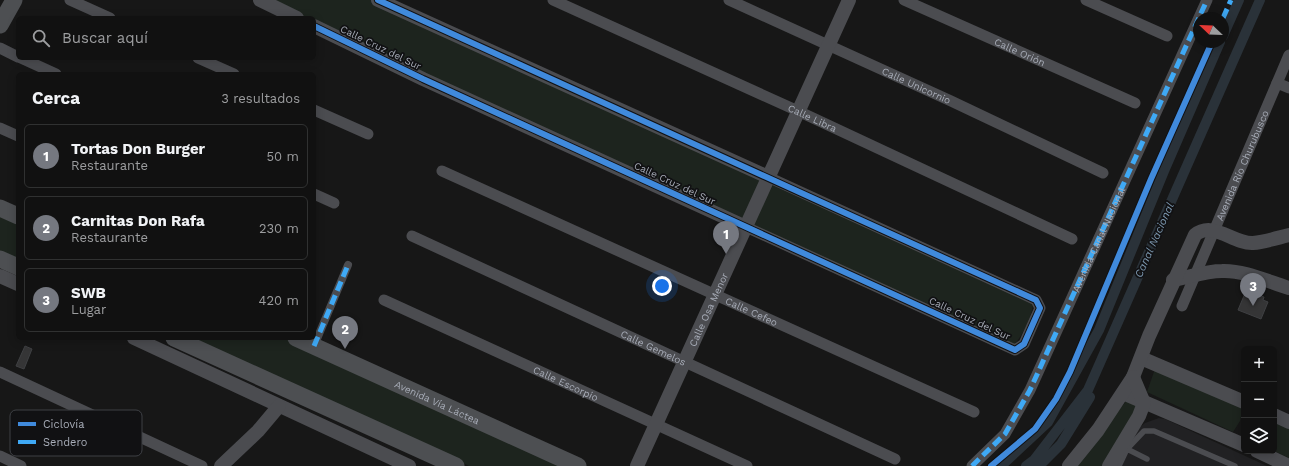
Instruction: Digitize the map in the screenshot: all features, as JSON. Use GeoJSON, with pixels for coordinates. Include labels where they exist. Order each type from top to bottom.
{"type":"FeatureCollection","features":[{"type":"Feature","properties":{"kind":"main road"},"geometry":{"type":"LineString","coordinates":[[1,20],[14,0]]}},
{"type":"Feature","properties":{"kind":"main road"},"geometry":{"type":"LineString","coordinates":[[0,208],[16,215]]}},
{"type":"Feature","properties":{"kind":"main road"},"geometry":{"type":"LineString","coordinates":[[0,259],[16,266]]}},
{"type":"Feature","properties":{"kind":"main road"},"geometry":{"type":"LineString","coordinates":[[178,340],[456,466]]}},
{"type":"Feature","properties":{"kind":"main road","name":"Avenida Vía Láctea"},"geometry":{"type":"LineString","coordinates":[[300,340],[578,466]]}},
{"type":"Feature","properties":{"kind":"street"},"geometry":{"type":"LineString","coordinates":[[70,0],[106,16]]}},
{"type":"Feature","properties":{"kind":"street"},"geometry":{"type":"LineString","coordinates":[[260,0],[293,16]]}},
{"type":"Feature","properties":{"kind":"street","name":"Calle Cruz del Sur"},"geometry":{"type":"LineString","coordinates":[[316,27],[423,78],[1015,350],[1024,344],[1040,308],[1039,303],[1036,300],[378,0]]}},
{"type":"Feature","properties":{"kind":"street","name":"Calle Libra"},"geometry":{"type":"LineString","coordinates":[[552,0],[1072,239]]}},
{"type":"Feature","properties":{"kind":"street","name":"Calle Unicornio"},"geometry":{"type":"LineString","coordinates":[[729,0],[1103,173]]}},
{"type":"Feature","properties":{"kind":"street","name":"Calle Osa Menor"},"geometry":{"type":"LineString","coordinates":[[637,466],[849,0]]}},
{"type":"Feature","properties":{"kind":"street","name":"Calle Orión"},"geometry":{"type":"LineString","coordinates":[[904,0],[1135,103]]}},
{"type":"Feature","properties":{"kind":"street"},"geometry":{"type":"LineString","coordinates":[[1086,0],[1167,36]]}},
{"type":"Feature","properties":{"kind":"street","name":"Avenida Canal Nacional"},"geometry":{"type":"LineString","coordinates":[[972,466],[1004,434],[1030,390],[1207,0]]}},
{"type":"Feature","properties":{"kind":"street"},"geometry":{"type":"LineString","coordinates":[[0,48],[16,56]]}},
{"type":"Feature","properties":{"kind":"street","name":"Avenida Río Churubusco"},"geometry":{"type":"LineString","coordinates":[[1182,306],[1213,230],[1289,55]]}},
{"type":"Feature","properties":{"kind":"street"},"geometry":{"type":"LineString","coordinates":[[25,60],[52,72]]}},
{"type":"Feature","properties":{"kind":"street"},"geometry":{"type":"LineString","coordinates":[[202,60],[230,72]]}},
{"type":"Feature","properties":{"kind":"street"},"geometry":{"type":"LineString","coordinates":[[1276,83],[1289,88]]}},
{"type":"Feature","properties":{"kind":"street"},"geometry":{"type":"LineString","coordinates":[[316,111],[368,134]]}},
{"type":"Feature","properties":{"kind":"street"},"geometry":{"type":"LineString","coordinates":[[0,128],[16,135]]}},
{"type":"Feature","properties":{"kind":"street","name":"Calle Cefeo"},"geometry":{"type":"LineString","coordinates":[[442,171],[974,412]]}},
{"type":"Feature","properties":{"kind":"street"},"geometry":{"type":"LineString","coordinates":[[316,195],[334,203]]}},
{"type":"Feature","properties":{"kind":"street"},"geometry":{"type":"LineString","coordinates":[[1069,466],[1098,430],[1133,377],[1173,280],[1195,235],[1201,230],[1213,230],[1238,240],[1252,243],[1289,235]]}},
{"type":"Feature","properties":{"kind":"street","name":"Calle Gemelos"},"geometry":{"type":"LineString","coordinates":[[412,236],[894,459]]}},
{"type":"Feature","properties":{"kind":"street"},"geometry":{"type":"LineString","coordinates":[[314,346],[348,265]]}},
{"type":"Feature","properties":{"kind":"street"},"geometry":{"type":"LineString","coordinates":[[1173,280],[1224,270],[1245,274],[1289,288]]}},
{"type":"Feature","properties":{"kind":"street"},"geometry":{"type":"LineString","coordinates":[[0,276],[16,283]]}},
{"type":"Feature","properties":{"kind":"street","name":"Calle Escorpio"},"geometry":{"type":"LineString","coordinates":[[384,300],[747,466]]}},
{"type":"Feature","properties":{"kind":"street"},"geometry":{"type":"LineString","coordinates":[[138,340],[409,466]]}},
{"type":"Feature","properties":{"kind":"street"},"geometry":{"type":"LineString","coordinates":[[1141,358],[1241,401]]}},
{"type":"Feature","properties":{"kind":"street"},"geometry":{"type":"LineString","coordinates":[[0,372],[82,410]]}},
{"type":"Feature","properties":{"kind":"street"},"geometry":{"type":"LineString","coordinates":[[1109,466],[1139,416],[1144,403],[1133,377]]}},
{"type":"Feature","properties":{"kind":"street"},"geometry":{"type":"LineString","coordinates":[[1123,393],[1241,443]]}},
{"type":"Feature","properties":{"kind":"street"},"geometry":{"type":"LineString","coordinates":[[221,466],[258,431],[279,406]]}},
{"type":"Feature","properties":{"kind":"street"},"geometry":{"type":"LineString","coordinates":[[1280,415],[1289,422]]}},
{"type":"Feature","properties":{"kind":"street"},"geometry":{"type":"LineString","coordinates":[[142,438],[202,466]]}},
{"type":"Feature","properties":{"kind":"street"},"geometry":{"type":"LineString","coordinates":[[1263,454],[1289,466]]}},
{"type":"Feature","properties":{"kind":"street"},"geometry":{"type":"LineString","coordinates":[[0,456],[20,466]]}},
{"type":"Feature","properties":{"kind":"lane"},"geometry":{"type":"LineString","coordinates":[[1119,466],[1127,449],[1144,431],[1159,433],[1235,466]]}},
{"type":"Feature","properties":{"kind":"lane"},"geometry":{"type":"LineString","coordinates":[[1127,449],[1147,459]]}},
{"type":"Feature","properties":{"kind":"shaded area"},"geometry":{"type":"Polygon","coordinates":[[[268,0],[371,0],[1033,302],[1029,319],[1020,338],[1013,345],[316,23],[316,16],[302,16],[268,0]]]}},
{"type":"Feature","properties":{"kind":"shaded area"},"geometry":{"type":"Polygon","coordinates":[[[0,211],[16,218],[16,260],[0,252],[0,211]]]}},
{"type":"Feature","properties":{"kind":"shaded area"},"geometry":{"type":"Polygon","coordinates":[[[192,340],[289,340],[572,466],[469,466],[192,340]]]}},
{"type":"Feature","properties":{"kind":"shaded area"},"geometry":{"type":"Polygon","coordinates":[[[1155,369],[1241,407],[1240,421],[1233,432],[1147,392],[1155,369]]]}},
{"type":"Feature","properties":{"kind":"shaded area"},"geometry":{"type":"Polygon","coordinates":[[[1128,399],[1138,405],[1103,466],[1072,466],[1128,399]]]}},
{"type":"Feature","properties":{"kind":"shaded area"},"geometry":{"type":"Polygon","coordinates":[[[1159,418],[1165,419],[1267,466],[1115,466],[1138,429],[1145,423],[1159,418]]]}},
{"type":"Feature","properties":{"kind":"shaded area"},"geometry":{"type":"Polygon","coordinates":[[[1277,419],[1289,425],[1289,458],[1277,452],[1277,419]]]}},
{"type":"Feature","properties":{"kind":"building"},"geometry":{"type":"Polygon","coordinates":[[[1246,291],[1264,297],[1263,300],[1268,302],[1261,319],[1238,310],[1246,291]]]}},
{"type":"Feature","properties":{"kind":"building"},"geometry":{"type":"Polygon","coordinates":[[[25,346],[32,349],[24,369],[16,366],[25,346]]]}},
{"type":"Feature","properties":{"kind":"waterway","name":"Canal Nacional"},"geometry":{"type":"LineString","coordinates":[[1229,22],[1239,0]]}},
{"type":"Feature","properties":{"kind":"waterway","name":"Canal Nacional"},"geometry":{"type":"LineString","coordinates":[[1026,466],[1034,460],[1088,390],[1260,0]]}},
{"type":"Feature","properties":{"kind":"waterway","name":"Canal Nacional"},"geometry":{"type":"LineString","coordinates":[[1001,466],[1048,422],[1099,330],[1164,171],[1217,48]]}},
{"type":"Feature","properties":{"kind":"waterway","name":"Canal Nacional"},"geometry":{"type":"LineString","coordinates":[[1039,466],[1061,444],[1090,397]]}},
{"type":"Feature","properties":{"kind":"marked path"},"geometry":{"type":"LineString","coordinates":[[972,466],[1005,434],[1030,390],[1207,0]]}},
{"type":"Feature","properties":{"kind":"marked path"},"geometry":{"type":"LineString","coordinates":[[1226,12],[1231,0]]}},
{"type":"Feature","properties":{"kind":"marked path"},"geometry":{"type":"LineString","coordinates":[[314,346],[348,265]]}},
{"type":"Feature","properties":{"kind":"cycle path"},"geometry":{"type":"LineString","coordinates":[[316,27],[423,79],[1015,350],[1024,344],[1040,308],[1036,300],[378,0]]}},
{"type":"Feature","properties":{"kind":"cycle path"},"geometry":{"type":"LineString","coordinates":[[991,466],[1035,429],[1056,399],[1070,372],[1151,179],[1209,48]]}},
{"type":"Feature","properties":{"kind":"place","name":"Tortas Don Burger"},"geometry":{"type":"Point","coordinates":[726,254]}},
{"type":"Feature","properties":{"kind":"place","name":"SWB"},"geometry":{"type":"Point","coordinates":[1253,306]}},
{"type":"Feature","properties":{"kind":"place","name":"Carnitas Don Rafa"},"geometry":{"type":"Point","coordinates":[345,349]}}]}
